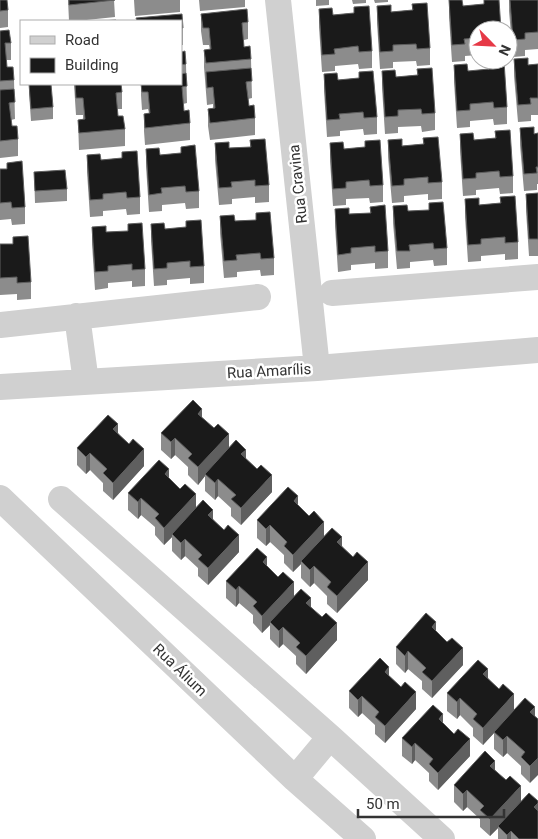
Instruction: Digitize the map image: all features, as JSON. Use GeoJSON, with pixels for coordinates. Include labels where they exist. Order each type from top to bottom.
{"type":"FeatureCollection","features":[{"type":"Feature","properties":{"kind":"street","name":"Rua Cravina"},"geometry":{"type":"LineString","coordinates":[[278,0],[317,368]]}},
{"type":"Feature","properties":{"kind":"street"},"geometry":{"type":"LineString","coordinates":[[332,293],[538,277]]}},
{"type":"Feature","properties":{"kind":"street"},"geometry":{"type":"LineString","coordinates":[[0,325],[258,297]]}},
{"type":"Feature","properties":{"kind":"street"},"geometry":{"type":"LineString","coordinates":[[77,316],[86,382]]}},
{"type":"Feature","properties":{"kind":"street","name":"Rua Amarílis"},"geometry":{"type":"LineString","coordinates":[[0,387],[317,368],[538,350]]}},
{"type":"Feature","properties":{"kind":"street","name":"Rua Álium"},"geometry":{"type":"LineString","coordinates":[[0,498],[295,779],[363,839]]}},
{"type":"Feature","properties":{"kind":"street"},"geometry":{"type":"LineString","coordinates":[[61,499],[330,737],[442,839]]}},
{"type":"Feature","properties":{"kind":"street"},"geometry":{"type":"LineString","coordinates":[[295,779],[330,737]]}},
{"type":"Feature","properties":{"kind":"building"},"geometry":{"type":"Polygon","coordinates":[[[0,0],[7,0],[8,10],[0,11],[0,0]]]}},
{"type":"Feature","properties":{"kind":"building"},"geometry":{"type":"Polygon","coordinates":[[[69,0],[115,0],[69,5],[69,0]]]}},
{"type":"Feature","properties":{"kind":"building"},"geometry":{"type":"Polygon","coordinates":[[[449,0],[462,0],[463,6],[484,4],[484,0],[499,0],[500,20],[468,20],[468,39],[464,39],[465,44],[452,45],[449,0]]]}},
{"type":"Feature","properties":{"kind":"building"},"geometry":{"type":"Polygon","coordinates":[[[510,0],[538,0],[538,32],[525,33],[525,39],[518,40],[518,20],[512,20],[510,0]]]}},
{"type":"Feature","properties":{"kind":"building"},"geometry":{"type":"Polygon","coordinates":[[[427,3],[430,48],[417,49],[416,44],[393,45],[393,51],[380,52],[377,6],[391,5],[391,12],[413,10],[412,4],[427,3]]]}},
{"type":"Feature","properties":{"kind":"building"},"geometry":{"type":"Polygon","coordinates":[[[369,6],[372,51],[359,52],[358,46],[334,49],[335,54],[322,55],[319,9],[332,8],[333,15],[354,13],[354,7],[369,6]]]}},
{"type":"Feature","properties":{"kind":"building"},"geometry":{"type":"Polygon","coordinates":[[[247,9],[248,22],[242,23],[244,47],[250,46],[251,59],[206,63],[204,50],[211,49],[209,28],[203,28],[201,14],[247,9]]]}},
{"type":"Feature","properties":{"kind":"building"},"geometry":{"type":"Polygon","coordinates":[[[182,14],[183,28],[182,20],[137,20],[136,18],[182,14]]]}},
{"type":"Feature","properties":{"kind":"building"},"geometry":{"type":"Polygon","coordinates":[[[9,30],[11,43],[5,43],[7,67],[13,67],[14,80],[0,81],[0,31],[9,30]]]}},
{"type":"Feature","properties":{"kind":"building"},"geometry":{"type":"Polygon","coordinates":[[[185,51],[186,64],[182,65],[182,52],[185,51]]]}},
{"type":"Feature","properties":{"kind":"building"},"geometry":{"type":"Polygon","coordinates":[[[528,58],[528,65],[538,64],[538,98],[530,98],[531,104],[518,105],[515,70],[518,70],[518,59],[528,58]]]}},
{"type":"Feature","properties":{"kind":"building"},"geometry":{"type":"Polygon","coordinates":[[[467,64],[468,71],[505,70],[507,107],[494,108],[493,102],[470,104],[470,110],[457,111],[454,65],[467,64]]]}},
{"type":"Feature","properties":{"kind":"building"},"geometry":{"type":"Polygon","coordinates":[[[251,68],[252,81],[246,82],[249,106],[254,105],[255,118],[210,123],[208,109],[215,108],[213,87],[207,88],[206,72],[251,68]]]}},
{"type":"Feature","properties":{"kind":"building"},"geometry":{"type":"Polygon","coordinates":[[[432,68],[435,113],[422,114],[421,109],[398,110],[398,116],[385,117],[382,71],[395,70],[396,77],[418,75],[417,69],[432,68]]]}},
{"type":"Feature","properties":{"kind":"building"},"geometry":{"type":"Polygon","coordinates":[[[373,71],[377,117],[364,118],[363,112],[339,114],[340,119],[327,120],[324,74],[337,73],[338,80],[359,78],[359,72],[373,71]]]}},
{"type":"Feature","properties":{"kind":"building"},"geometry":{"type":"Polygon","coordinates":[[[186,73],[187,86],[182,87],[184,111],[189,110],[190,123],[145,128],[144,114],[150,113],[148,92],[142,92],[141,85],[182,85],[182,74],[186,73]]]}},
{"type":"Feature","properties":{"kind":"building"},"geometry":{"type":"Polygon","coordinates":[[[29,85],[51,85],[53,107],[31,109],[29,85]]]}},
{"type":"Feature","properties":{"kind":"building"},"geometry":{"type":"Polygon","coordinates":[[[75,85],[121,85],[122,92],[116,93],[118,116],[123,116],[125,129],[79,133],[78,120],[85,119],[83,98],[76,98],[75,85]]]}},
{"type":"Feature","properties":{"kind":"building"},"geometry":{"type":"Polygon","coordinates":[[[14,89],[15,102],[9,103],[12,126],[17,126],[18,139],[0,141],[0,90],[14,89]]]}},
{"type":"Feature","properties":{"kind":"building"},"geometry":{"type":"Polygon","coordinates":[[[534,127],[534,134],[538,133],[537,173],[524,174],[520,128],[534,127]]]}},
{"type":"Feature","properties":{"kind":"building"},"geometry":{"type":"Polygon","coordinates":[[[510,130],[513,176],[500,177],[499,171],[476,173],[476,178],[463,179],[460,134],[473,133],[474,140],[496,138],[495,131],[510,130]]]}},
{"type":"Feature","properties":{"kind":"building"},"geometry":{"type":"Polygon","coordinates":[[[438,137],[442,182],[428,183],[428,177],[404,179],[404,185],[392,186],[388,140],[402,139],[402,146],[424,144],[423,138],[438,137]]]}},
{"type":"Feature","properties":{"kind":"building"},"geometry":{"type":"Polygon","coordinates":[[[265,139],[269,185],[255,186],[255,180],[231,182],[232,187],[219,188],[215,143],[229,142],[229,148],[251,147],[250,140],[265,139]]]}},
{"type":"Feature","properties":{"kind":"building"},"geometry":{"type":"Polygon","coordinates":[[[380,140],[383,185],[370,186],[369,180],[346,182],[346,188],[333,189],[330,143],[343,142],[344,149],[365,147],[365,141],[380,140]]]}},
{"type":"Feature","properties":{"kind":"building"},"geometry":{"type":"Polygon","coordinates":[[[195,145],[199,191],[186,192],[185,186],[161,188],[162,193],[149,195],[146,149],[159,148],[160,155],[181,153],[181,147],[195,145]]]}},
{"type":"Feature","properties":{"kind":"building"},"geometry":{"type":"Polygon","coordinates":[[[137,151],[140,197],[127,198],[126,192],[103,194],[103,199],[90,200],[87,155],[100,154],[101,160],[122,158],[122,152],[137,151]]]}},
{"type":"Feature","properties":{"kind":"building"},"geometry":{"type":"Polygon","coordinates":[[[22,161],[25,207],[12,208],[11,202],[0,203],[0,169],[7,169],[7,163],[22,161]]]}},
{"type":"Feature","properties":{"kind":"building"},"geometry":{"type":"Polygon","coordinates":[[[65,170],[67,189],[35,191],[34,172],[65,170]]]}},
{"type":"Feature","properties":{"kind":"building"},"geometry":{"type":"Polygon","coordinates":[[[538,193],[538,239],[529,239],[526,194],[538,193]]]}},
{"type":"Feature","properties":{"kind":"building"},"geometry":{"type":"Polygon","coordinates":[[[515,196],[518,242],[505,243],[505,237],[481,239],[481,244],[468,245],[465,199],[479,198],[479,205],[501,203],[500,197],[515,196]]]}},
{"type":"Feature","properties":{"kind":"building"},"geometry":{"type":"Polygon","coordinates":[[[443,202],[447,248],[434,249],[433,243],[409,245],[410,251],[397,251],[393,206],[407,205],[408,211],[429,210],[429,203],[443,202]]]}},
{"type":"Feature","properties":{"kind":"building"},"geometry":{"type":"Polygon","coordinates":[[[385,205],[388,251],[375,252],[375,246],[351,248],[351,253],[338,255],[335,209],[349,208],[349,214],[371,213],[370,207],[385,205]]]}},
{"type":"Feature","properties":{"kind":"building"},"geometry":{"type":"Polygon","coordinates":[[[270,212],[274,258],[261,259],[260,253],[236,255],[237,260],[224,261],[220,216],[234,215],[235,221],[256,220],[256,213],[270,212]]]}},
{"type":"Feature","properties":{"kind":"building"},"geometry":{"type":"Polygon","coordinates":[[[201,220],[204,266],[190,267],[190,261],[167,263],[167,268],[154,269],[151,224],[164,223],[165,229],[186,227],[186,221],[201,220]]]}},
{"type":"Feature","properties":{"kind":"building"},"geometry":{"type":"Polygon","coordinates":[[[142,223],[145,269],[132,270],[132,264],[108,266],[108,271],[95,272],[92,227],[106,226],[106,232],[128,231],[128,224],[142,223]]]}},
{"type":"Feature","properties":{"kind":"building"},"geometry":{"type":"Polygon","coordinates":[[[28,236],[31,282],[17,283],[17,277],[0,278],[0,244],[13,244],[13,237],[28,236]]]}},
{"type":"Feature","properties":{"kind":"building"},"geometry":{"type":"Polygon","coordinates":[[[193,400],[202,409],[198,414],[214,428],[218,424],[229,434],[198,467],[188,458],[192,454],[175,438],[171,442],[161,433],[193,400]]]}},
{"type":"Feature","properties":{"kind":"building"},"geometry":{"type":"Polygon","coordinates":[[[108,415],[118,424],[113,429],[129,444],[133,439],[144,449],[113,483],[103,473],[107,469],[90,453],[86,457],[77,448],[108,415]]]}},
{"type":"Feature","properties":{"kind":"building"},"geometry":{"type":"Polygon","coordinates":[[[236,440],[246,450],[241,454],[257,469],[261,465],[272,475],[241,508],[231,499],[236,495],[218,479],[215,483],[205,474],[236,440]]]}},
{"type":"Feature","properties":{"kind":"building"},"geometry":{"type":"Polygon","coordinates":[[[159,460],[169,469],[165,474],[180,489],[185,484],[196,494],[164,528],[155,518],[159,514],[141,498],[138,502],[128,493],[159,460]]]}},
{"type":"Feature","properties":{"kind":"building"},"geometry":{"type":"Polygon","coordinates":[[[288,487],[298,496],[294,501],[309,516],[314,511],[324,522],[293,555],[284,546],[287,542],[270,525],[266,529],[257,520],[288,487]]]}},
{"type":"Feature","properties":{"kind":"building"},"geometry":{"type":"Polygon","coordinates":[[[203,500],[213,510],[208,515],[224,530],[228,525],[239,535],[208,568],[198,559],[202,555],[185,539],[181,543],[172,534],[203,500]]]}},
{"type":"Feature","properties":{"kind":"building"},"geometry":{"type":"Polygon","coordinates":[[[332,528],[342,537],[337,542],[353,557],[357,552],[368,562],[337,596],[327,587],[331,582],[314,566],[310,570],[301,561],[332,528]]]}},
{"type":"Feature","properties":{"kind":"building"},"geometry":{"type":"Polygon","coordinates":[[[257,548],[267,557],[263,562],[278,577],[283,572],[294,582],[262,616],[253,606],[257,602],[239,586],[236,590],[226,581],[257,548]]]}},
{"type":"Feature","properties":{"kind":"building"},"geometry":{"type":"Polygon","coordinates":[[[301,589],[311,598],[306,603],[322,617],[326,613],[337,623],[306,656],[296,647],[300,643],[283,627],[279,631],[270,622],[301,589]]]}},
{"type":"Feature","properties":{"kind":"building"},"geometry":{"type":"Polygon","coordinates":[[[426,613],[436,622],[432,627],[447,642],[452,638],[463,648],[432,681],[422,672],[426,668],[408,651],[405,656],[396,647],[426,613]]]}},
{"type":"Feature","properties":{"kind":"building"},"geometry":{"type":"Polygon","coordinates":[[[380,658],[389,667],[385,672],[401,687],[405,682],[416,692],[385,726],[375,717],[379,712],[362,696],[358,700],[349,691],[380,658]]]}},
{"type":"Feature","properties":{"kind":"building"},"geometry":{"type":"Polygon","coordinates":[[[478,660],[488,669],[483,674],[499,689],[503,684],[514,694],[483,728],[473,719],[477,714],[460,698],[457,702],[447,693],[478,660]]]}},
{"type":"Feature","properties":{"kind":"building"},"geometry":{"type":"Polygon","coordinates":[[[525,698],[535,707],[530,712],[538,719],[538,758],[530,766],[521,757],[525,752],[507,736],[503,740],[494,732],[525,698]]]}},
{"type":"Feature","properties":{"kind":"building"},"geometry":{"type":"Polygon","coordinates":[[[433,705],[443,714],[439,719],[454,734],[458,729],[470,739],[438,773],[429,764],[433,759],[415,743],[412,747],[402,738],[433,705]]]}},
{"type":"Feature","properties":{"kind":"building"},"geometry":{"type":"Polygon","coordinates":[[[485,751],[495,761],[490,766],[506,780],[510,776],[521,786],[490,819],[480,810],[484,806],[467,790],[463,794],[454,785],[485,751]]]}},
{"type":"Feature","properties":{"kind":"building"},"geometry":{"type":"Polygon","coordinates":[[[529,793],[538,801],[534,807],[538,811],[538,839],[519,839],[511,831],[507,835],[498,826],[529,793]]]}}]}
